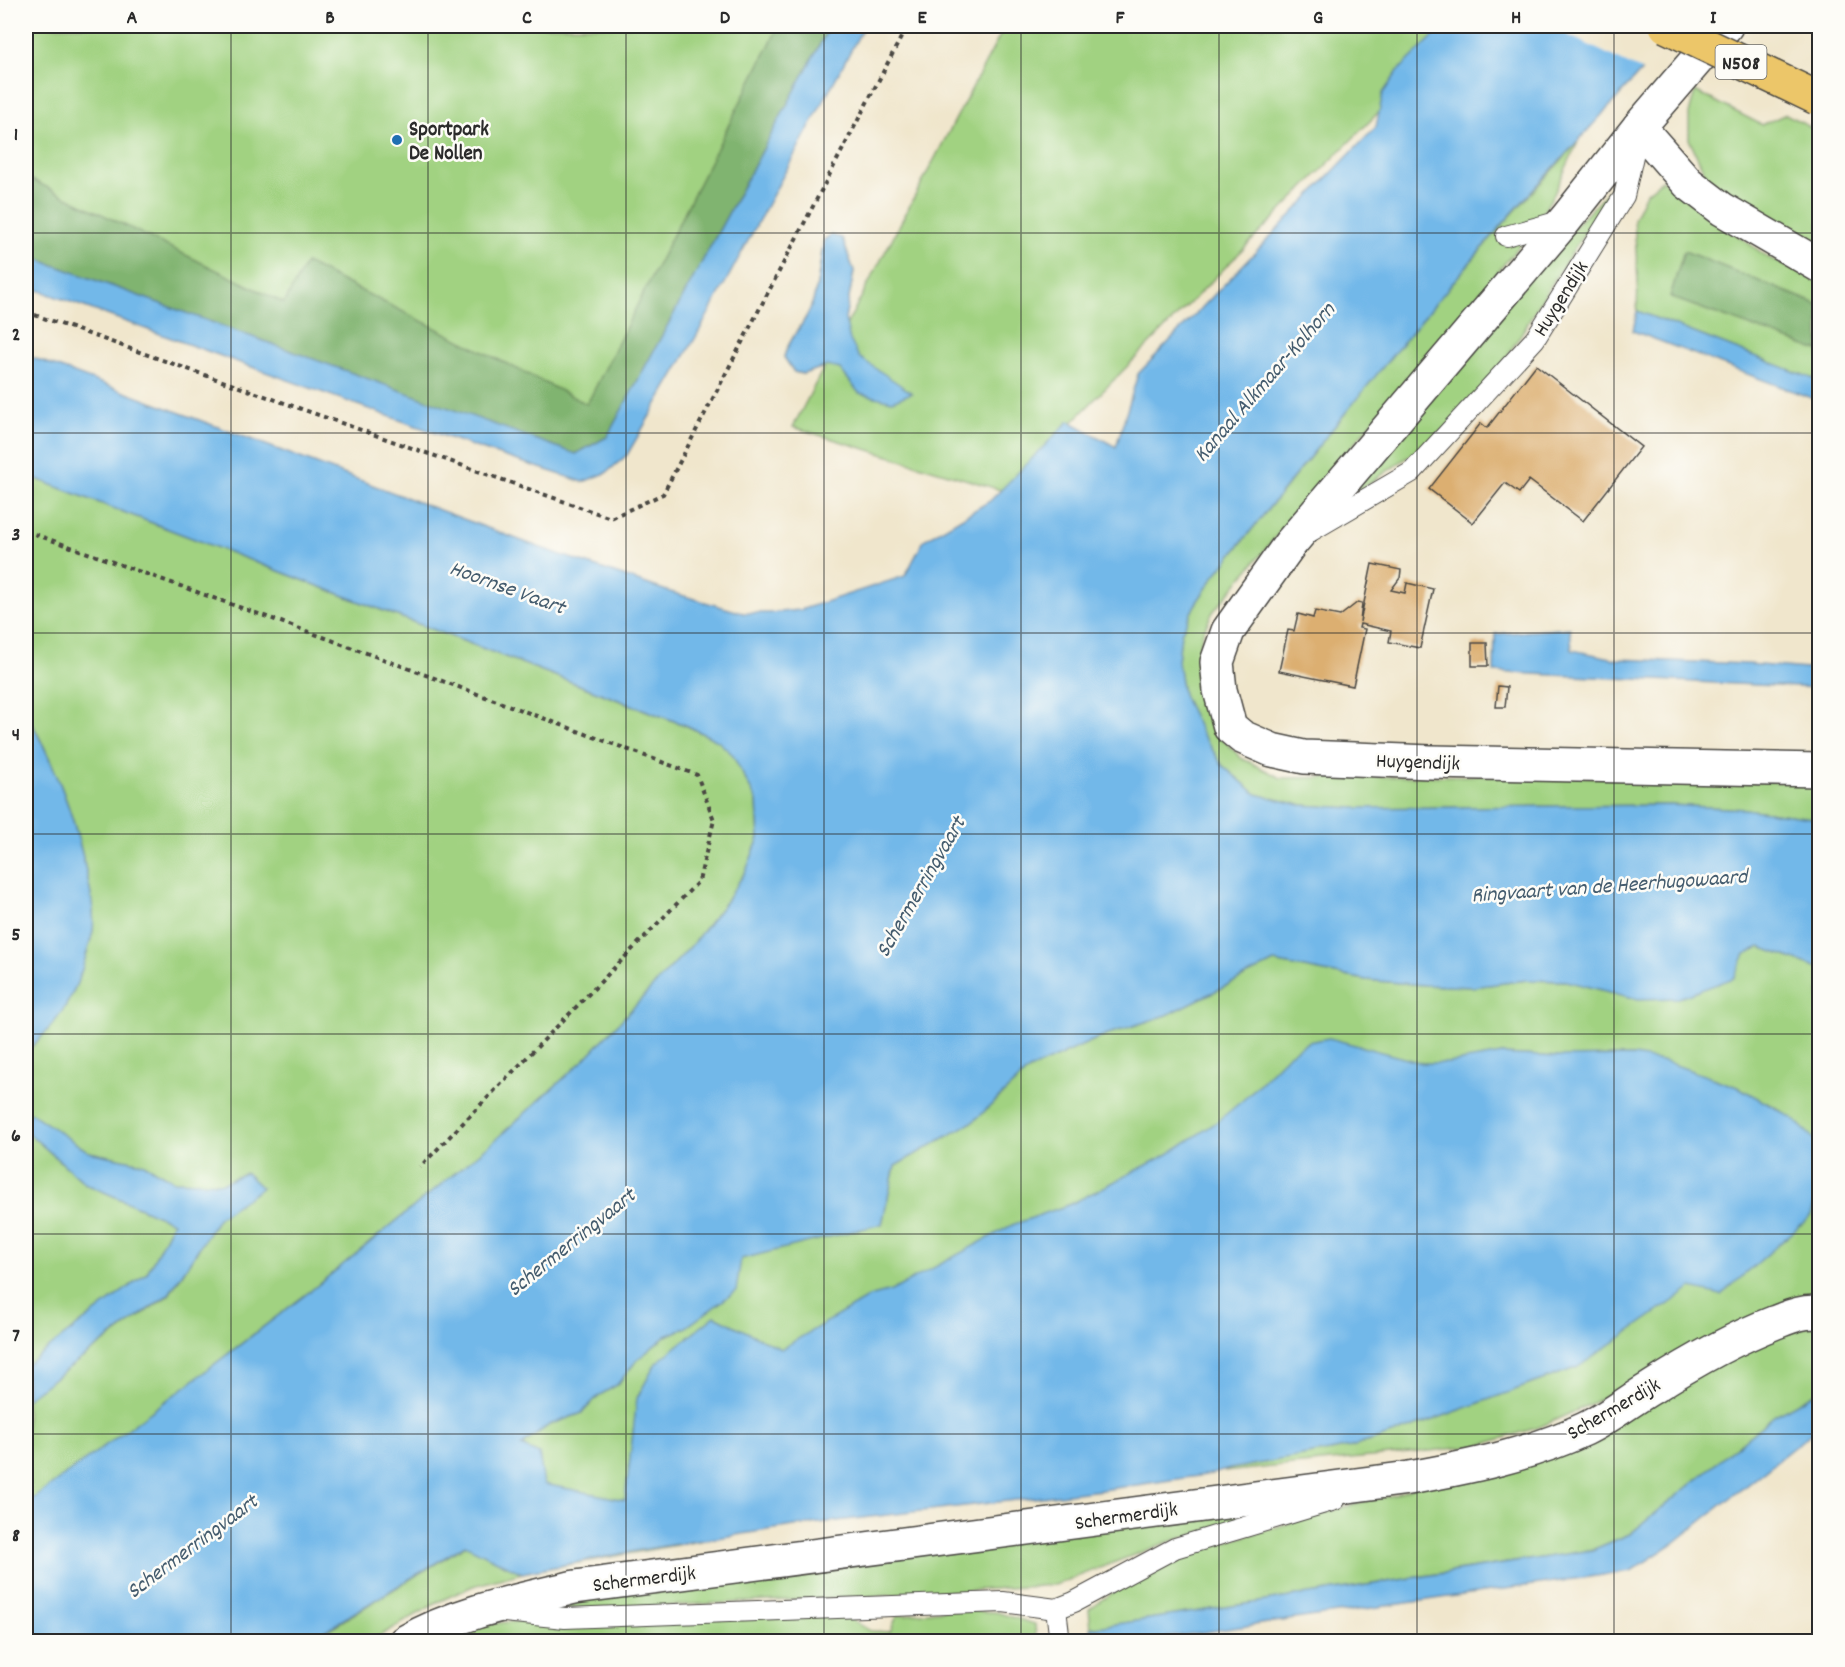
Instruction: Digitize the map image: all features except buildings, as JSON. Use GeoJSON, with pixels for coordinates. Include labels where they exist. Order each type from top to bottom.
{"type":"FeatureCollection","features":[{"type":"Feature","properties":{"kind":"highway","name":"N508"},"geometry":{"type":"LineString","coordinates":[[1666,26],[1817,98]]}},
{"type":"Feature","properties":{"kind":"street","name":"Huygendijk"},"geometry":{"type":"LineString","coordinates":[[1726,26],[1639,127],[1566,219],[1290,544],[1228,631],[1217,662],[1220,690],[1230,727],[1242,737],[1255,744],[1304,757],[1820,770]]}},
{"type":"Feature","properties":{"kind":"street"},"geometry":{"type":"LineString","coordinates":[[1639,127],[1688,183],[1722,209],[1820,266]]}},
{"type":"Feature","properties":{"kind":"street","name":"Schermerdijk"},"geometry":{"type":"LineString","coordinates":[[405,1641],[457,1618],[575,1587],[1409,1478],[1462,1469],[1518,1454],[1586,1428],[1681,1369],[1753,1331],[1812,1311],[1820,1312]]}},
{"type":"Feature","properties":{"kind":"lane","name":"Huygendijk"},"geometry":{"type":"LineString","coordinates":[[1290,544],[1412,472],[1535,339],[1624,196],[1639,127]]}},
{"type":"Feature","properties":{"kind":"lane"},"geometry":{"type":"LineString","coordinates":[[1506,236],[1566,219]]}},
{"type":"Feature","properties":{"kind":"lane"},"geometry":{"type":"LineString","coordinates":[[483,1610],[565,1618],[1003,1602],[1056,1609],[1074,1602],[1175,1548],[1409,1478]]}},
{"type":"Feature","properties":{"kind":"lane"},"geometry":{"type":"LineString","coordinates":[[1056,1609],[1060,1641]]}},
{"type":"Feature","properties":{"kind":"path"},"geometry":{"type":"LineString","coordinates":[[26,312],[611,518],[663,494],[907,26]]}},
{"type":"Feature","properties":{"kind":"path"},"geometry":{"type":"LineString","coordinates":[[26,531],[323,637],[696,775],[714,820],[699,881],[420,1167]]}},
{"type":"Feature","properties":{"kind":"green space","name":"Sportpark De Nollen"},"geometry":{"type":"Polygon","coordinates":[[[26,26],[830,26],[607,437],[26,255],[26,26]]]}},
{"type":"Feature","properties":{"kind":"green space"},"geometry":{"type":"Polygon","coordinates":[[[779,26],[830,26],[607,437],[575,454],[26,255],[26,177],[284,303],[306,263],[587,404],[779,26]]]}},
{"type":"Feature","properties":{"kind":"green space"},"geometry":{"type":"Polygon","coordinates":[[[1005,26],[1464,26],[1004,491],[793,427],[824,367],[803,374],[794,372],[784,357],[809,311],[816,289],[824,240],[831,235],[842,238],[854,271],[845,319],[847,324],[1005,26]]]}},
{"type":"Feature","properties":{"kind":"green space"},"geometry":{"type":"Polygon","coordinates":[[[1695,91],[1762,125],[1786,114],[1819,132],[1819,247],[1726,194],[1707,178],[1689,139],[1689,114],[1695,91]]]}},
{"type":"Feature","properties":{"kind":"green space"},"geometry":{"type":"Polygon","coordinates":[[[1578,142],[1554,194],[1531,232],[1213,612],[1203,632],[1198,654],[1196,680],[1205,707],[1218,734],[1241,758],[1281,778],[1520,775],[1820,783],[1819,819],[1745,809],[1669,805],[1354,808],[1300,805],[1256,794],[1222,765],[1201,732],[1183,695],[1178,662],[1181,633],[1195,605],[1213,578],[1413,329],[1504,223],[1578,142]]]}},
{"type":"Feature","properties":{"kind":"green space"},"geometry":{"type":"Polygon","coordinates":[[[1662,180],[1769,258],[1819,282],[1819,305],[1684,251],[1670,297],[1819,351],[1819,381],[1637,311],[1638,281],[1634,219],[1646,193],[1662,180]]]}},
{"type":"Feature","properties":{"kind":"green space"},"geometry":{"type":"Polygon","coordinates":[[[1618,181],[1512,348],[1480,393],[1442,431],[1341,504],[1545,258],[1618,181]]]}},
{"type":"Feature","properties":{"kind":"green space"},"geometry":{"type":"Polygon","coordinates":[[[1684,251],[1819,305],[1819,351],[1670,297],[1684,251]]]}},
{"type":"Feature","properties":{"kind":"green space"},"geometry":{"type":"Polygon","coordinates":[[[26,475],[689,727],[718,741],[732,754],[757,801],[759,838],[746,871],[727,900],[691,946],[585,1059],[493,1142],[313,1289],[26,1504],[26,1399],[169,1295],[219,1217],[261,1188],[246,1173],[223,1183],[174,1181],[142,1163],[89,1152],[31,1113],[26,1116],[26,1052],[57,1019],[72,995],[83,968],[92,935],[93,908],[81,850],[69,809],[55,770],[26,713],[26,475]]]}},
{"type":"Feature","properties":{"kind":"green space"},"geometry":{"type":"Polygon","coordinates":[[[1760,947],[1819,968],[1819,1150],[1814,1141],[1793,1119],[1757,1099],[1815,1202],[1819,1188],[1819,1296],[1764,1313],[1591,1404],[1542,1426],[1478,1446],[1224,1472],[1351,1447],[1402,1431],[1578,1367],[781,1349],[715,1317],[722,1537],[522,1573],[473,1586],[440,1601],[371,1641],[308,1642],[466,1545],[507,1566],[568,1558],[543,1484],[539,1454],[521,1446],[549,1425],[582,1413],[598,1396],[617,1385],[637,1360],[666,1336],[685,1328],[705,1312],[740,1259],[882,1224],[895,1166],[974,1121],[1029,1070],[1105,1035],[1167,1015],[1274,962],[1366,980],[1424,985],[1473,987],[1527,980],[1566,981],[1638,999],[1760,947]],[[1502,1054],[1455,1063],[1647,1059],[1634,1056],[1559,1057],[1502,1054]],[[1656,1060],[1750,1094],[1740,1088],[1656,1060]]]}},
{"type":"Feature","properties":{"kind":"green space"},"geometry":{"type":"Polygon","coordinates":[[[26,1131],[86,1184],[173,1222],[147,1273],[26,1365],[26,1131]]]}},
{"type":"Feature","properties":{"kind":"green space"},"geometry":{"type":"Polygon","coordinates":[[[1819,1322],[1819,1391],[1775,1415],[1630,1534],[1592,1550],[1091,1628],[1089,1609],[1124,1584],[1212,1546],[1362,1502],[1395,1495],[1712,1360],[1819,1322]]]}},
{"type":"Feature","properties":{"kind":"green space"},"geometry":{"type":"Polygon","coordinates":[[[1330,1494],[1168,1542],[1055,1585],[881,1596],[562,1610],[557,1599],[1330,1494]]]}},
{"type":"Feature","properties":{"kind":"green space"},"geometry":{"type":"Polygon","coordinates":[[[943,1610],[996,1612],[1035,1624],[1036,1639],[1033,1637],[989,1637],[967,1642],[423,1642],[463,1626],[520,1621],[845,1615],[870,1631],[890,1632],[897,1616],[943,1610]]]}},
{"type":"Feature","properties":{"kind":"water"},"geometry":{"type":"Polygon","coordinates":[[[830,26],[864,26],[696,337],[627,455],[606,473],[583,482],[472,446],[26,286],[26,255],[576,454],[607,437],[830,26]]]}},
{"type":"Feature","properties":{"kind":"water"},"geometry":{"type":"Polygon","coordinates":[[[1444,26],[1680,26],[1464,269],[1213,578],[1195,605],[1181,633],[1178,662],[1183,695],[1201,732],[1222,765],[1256,794],[1300,805],[1354,808],[1669,805],[1745,809],[1819,819],[1819,968],[1760,947],[1745,954],[1734,978],[1679,998],[1638,999],[1566,981],[1527,980],[1473,987],[1424,985],[1366,980],[1274,962],[1167,1015],[1105,1035],[1029,1070],[974,1121],[895,1166],[882,1224],[741,1259],[736,1291],[685,1328],[666,1336],[637,1360],[617,1385],[598,1396],[582,1413],[549,1425],[521,1446],[539,1454],[544,1484],[625,1500],[637,1398],[656,1363],[715,1316],[781,1349],[869,1297],[891,1291],[1012,1225],[1071,1204],[1168,1154],[1214,1124],[1243,1100],[1288,1055],[1308,1042],[1329,1038],[1422,1063],[1449,1063],[1502,1054],[1559,1057],[1634,1056],[1667,1062],[1740,1088],[1791,1117],[1811,1136],[1820,1150],[1819,1188],[1811,1216],[1721,1295],[1692,1288],[1578,1367],[1402,1431],[1351,1447],[1212,1474],[1102,1490],[794,1526],[646,1549],[522,1573],[465,1545],[308,1641],[26,1641],[26,1504],[313,1289],[493,1142],[585,1059],[691,946],[727,900],[746,871],[759,838],[757,801],[732,754],[718,741],[690,727],[26,475],[26,355],[538,547],[667,591],[743,613],[800,610],[905,576],[924,540],[990,501],[1069,421],[1116,447],[1138,374],[1376,127],[1383,93],[1398,71],[1444,26]]]}},
{"type":"Feature","properties":{"kind":"water"},"geometry":{"type":"Polygon","coordinates":[[[831,235],[842,238],[854,271],[845,319],[850,340],[859,357],[912,393],[892,401],[859,393],[840,369],[827,366],[803,374],[794,372],[784,357],[809,311],[816,289],[824,240],[831,235]]]}},
{"type":"Feature","properties":{"kind":"water"},"geometry":{"type":"Polygon","coordinates":[[[1637,311],[1819,381],[1819,401],[1633,331],[1637,311]]]}},
{"type":"Feature","properties":{"kind":"water"},"geometry":{"type":"Polygon","coordinates":[[[1570,628],[1572,650],[1616,659],[1748,664],[1819,670],[1819,688],[1494,672],[1495,634],[1570,628]]]}},
{"type":"Feature","properties":{"kind":"water"},"geometry":{"type":"Polygon","coordinates":[[[26,713],[55,770],[69,809],[89,885],[93,923],[83,968],[72,995],[57,1019],[26,1052],[26,713]]]}},
{"type":"Feature","properties":{"kind":"water"},"geometry":{"type":"Polygon","coordinates":[[[31,1113],[89,1152],[142,1163],[174,1181],[223,1183],[246,1173],[262,1188],[219,1217],[169,1294],[26,1399],[26,1365],[147,1273],[173,1222],[86,1184],[26,1131],[26,1116],[31,1113]]]}},
{"type":"Feature","properties":{"kind":"water"},"geometry":{"type":"Polygon","coordinates":[[[1819,1391],[1819,1427],[1674,1543],[1631,1571],[1142,1641],[1093,1641],[1091,1628],[1592,1550],[1630,1534],[1775,1415],[1819,1391]]]}},
{"type":"Feature","properties":{"kind":"water"},"geometry":{"type":"Polygon","coordinates":[[[989,1637],[1033,1637],[1037,1641],[967,1641],[989,1637]]]}},
{"type":"Feature","properties":{"kind":"pier"},"geometry":{"type":"Polygon","coordinates":[[[1549,26],[1683,26],[1645,72],[1549,26]]]}},
{"type":"Feature","properties":{"kind":"place","name":"Sportpark De Nollen"},"geometry":{"type":"Point","coordinates":[397,140]}},
{"type":"Feature","properties":{"kind":"water label","name":"Kanaal Alkmaar-Kolhorn"},"geometry":{"type":"Point","coordinates":[1263,381]}},
{"type":"Feature","properties":{"kind":"water label","name":"Hoornse Vaart"},"geometry":{"type":"Point","coordinates":[508,586]}},
{"type":"Feature","properties":{"kind":"water label","name":"Ringvaart van de Heerhugowaard"},"geometry":{"type":"Point","coordinates":[1609,884]}},
{"type":"Feature","properties":{"kind":"water label","name":"Schermerringvaart"},"geometry":{"type":"Point","coordinates":[919,886]}},
{"type":"Feature","properties":{"kind":"water label","name":"Schermerringvaart"},"geometry":{"type":"Point","coordinates":[570,1241]}},
{"type":"Feature","properties":{"kind":"water label","name":"Schermerringvaart"},"geometry":{"type":"Point","coordinates":[191,1545]}}]}
